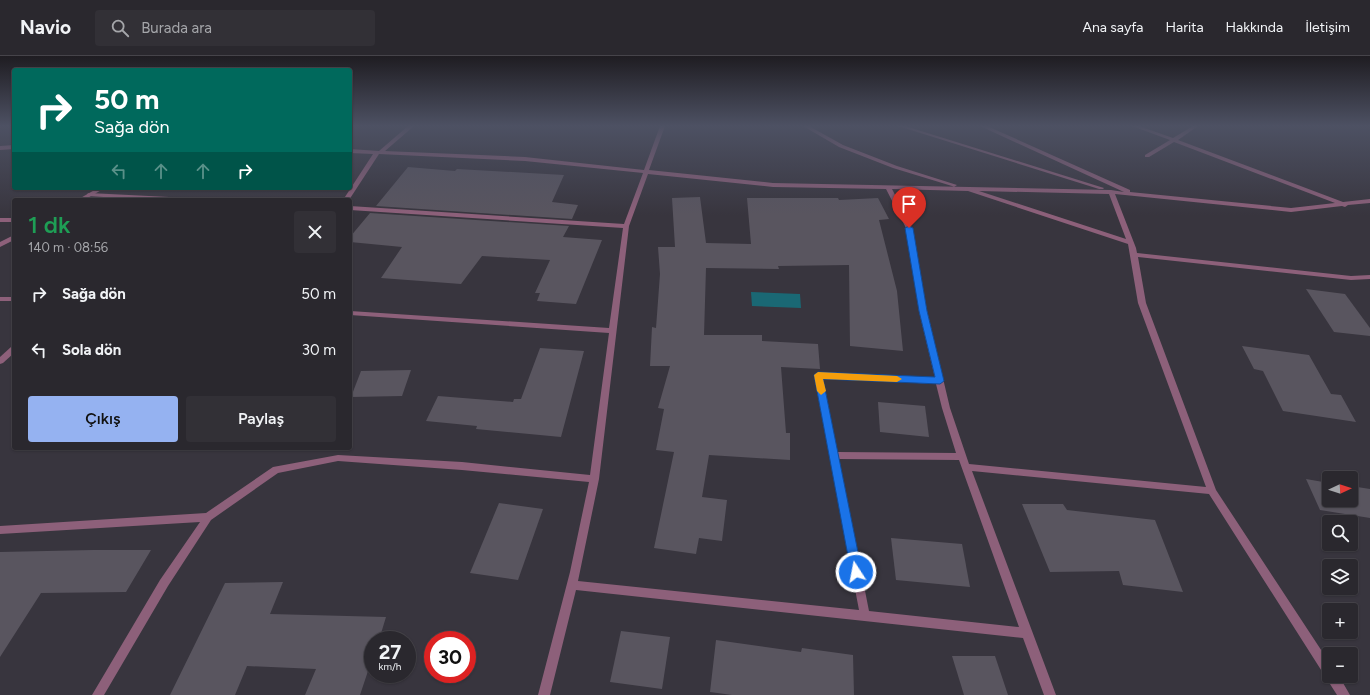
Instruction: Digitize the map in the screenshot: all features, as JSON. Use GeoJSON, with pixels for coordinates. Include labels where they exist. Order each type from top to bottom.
{"type":"FeatureCollection","features":[{"type":"Feature","properties":{"kind":"street"},"geometry":{"type":"LineString","coordinates":[[347,198],[376,156]]}},
{"type":"Feature","properties":{"kind":"street"},"geometry":{"type":"LineString","coordinates":[[459,156],[525,159],[647,173],[773,185],[1111,192],[1292,210],[1370,202]]}},
{"type":"Feature","properties":{"kind":"street"},"geometry":{"type":"LineString","coordinates":[[544,695],[572,585],[594,479],[626,226],[653,156]]}},
{"type":"Feature","properties":{"kind":"street"},"geometry":{"type":"LineString","coordinates":[[868,156],[914,173],[1131,242]]}},
{"type":"Feature","properties":{"kind":"street"},"geometry":{"type":"LineString","coordinates":[[996,156],[1111,192]]}},
{"type":"Feature","properties":{"kind":"street"},"geometry":{"type":"LineString","coordinates":[[1049,156],[1134,194]]}},
{"type":"Feature","properties":{"kind":"street"},"geometry":{"type":"LineString","coordinates":[[1216,156],[1347,205]]}},
{"type":"Feature","properties":{"kind":"street"},"geometry":{"type":"LineString","coordinates":[[910,188],[914,173]]}},
{"type":"Feature","properties":{"kind":"street"},"geometry":{"type":"LineString","coordinates":[[888,188],[909,228],[923,311],[940,381],[965,467],[1050,695]]}},
{"type":"Feature","properties":{"kind":"street"},"geometry":{"type":"LineString","coordinates":[[84,198],[98,190]]}},
{"type":"Feature","properties":{"kind":"street"},"geometry":{"type":"LineString","coordinates":[[1111,192],[1131,242],[1142,303],[1212,491],[1322,661]]}},
{"type":"Feature","properties":{"kind":"street"},"geometry":{"type":"LineString","coordinates":[[89,195],[149,198]]}},
{"type":"Feature","properties":{"kind":"street"},"geometry":{"type":"LineString","coordinates":[[352,208],[626,226]]}},
{"type":"Feature","properties":{"kind":"street"},"geometry":{"type":"LineString","coordinates":[[0,220],[12,220]]}},
{"type":"Feature","properties":{"kind":"street"},"geometry":{"type":"LineString","coordinates":[[0,245],[12,238]]}},
{"type":"Feature","properties":{"kind":"street"},"geometry":{"type":"LineString","coordinates":[[1134,255],[1352,278],[1370,277]]}},
{"type":"Feature","properties":{"kind":"street"},"geometry":{"type":"LineString","coordinates":[[0,299],[12,299]]}},
{"type":"Feature","properties":{"kind":"street"},"geometry":{"type":"LineString","coordinates":[[352,313],[613,331]]}},
{"type":"Feature","properties":{"kind":"street"},"geometry":{"type":"LineString","coordinates":[[0,361],[12,351]]}},
{"type":"Feature","properties":{"kind":"street"},"geometry":{"type":"LineString","coordinates":[[865,616],[818,375],[940,381]]}},
{"type":"Feature","properties":{"kind":"street"},"geometry":{"type":"LineString","coordinates":[[833,455],[962,457]]}},
{"type":"Feature","properties":{"kind":"street"},"geometry":{"type":"LineString","coordinates":[[98,695],[164,582],[208,517],[276,470],[338,458],[462,466],[594,479]]}},
{"type":"Feature","properties":{"kind":"street"},"geometry":{"type":"LineString","coordinates":[[965,467],[1212,491]]}},
{"type":"Feature","properties":{"kind":"street"},"geometry":{"type":"LineString","coordinates":[[0,530],[208,517]]}},
{"type":"Feature","properties":{"kind":"street"},"geometry":{"type":"LineString","coordinates":[[572,585],[1027,633]]}},
{"type":"Feature","properties":{"kind":"street"},"geometry":{"type":"LineString","coordinates":[[1336,683],[1344,695]]}},
{"type":"Feature","properties":{"kind":"water"},"geometry":{"type":"Polygon","coordinates":[[[751,292],[800,294],[801,308],[752,306],[751,292]]]}},
{"type":"Feature","properties":{"kind":"building"},"geometry":{"type":"Polygon","coordinates":[[[408,167],[455,171],[457,169],[564,175],[552,202],[578,205],[572,219],[376,206],[408,167]]]}},
{"type":"Feature","properties":{"kind":"building"},"geometry":{"type":"Polygon","coordinates":[[[700,197],[706,243],[751,244],[747,198],[838,198],[839,200],[878,198],[889,219],[879,220],[897,291],[903,351],[850,346],[849,265],[778,266],[779,269],[706,268],[704,335],[762,335],[762,341],[818,344],[820,369],[781,367],[786,433],[790,433],[790,460],[709,455],[702,497],[727,500],[722,541],[699,538],[696,554],[654,548],[674,452],[656,450],[664,409],[658,408],[670,366],[650,366],[652,327],[656,328],[660,274],[658,247],[675,247],[672,198],[700,197]]]}},
{"type":"Feature","properties":{"kind":"building"},"geometry":{"type":"Polygon","coordinates":[[[370,213],[569,226],[563,237],[602,240],[576,304],[537,301],[540,293],[535,293],[550,260],[482,256],[461,284],[381,278],[402,247],[352,242],[352,235],[370,213]]]}},
{"type":"Feature","properties":{"kind":"building"},"geometry":{"type":"Polygon","coordinates":[[[1306,289],[1345,294],[1370,328],[1370,336],[1334,332],[1306,289]]]}},
{"type":"Feature","properties":{"kind":"building"},"geometry":{"type":"Polygon","coordinates":[[[1242,346],[1309,355],[1331,394],[1341,395],[1356,422],[1283,411],[1263,371],[1254,369],[1242,346]]]}},
{"type":"Feature","properties":{"kind":"building"},"geometry":{"type":"Polygon","coordinates":[[[540,348],[584,351],[561,437],[476,429],[477,426],[426,421],[438,396],[513,402],[514,399],[521,399],[540,348]]]}},
{"type":"Feature","properties":{"kind":"building"},"geometry":{"type":"Polygon","coordinates":[[[411,370],[402,396],[352,397],[361,371],[411,370]]]}},
{"type":"Feature","properties":{"kind":"building"},"geometry":{"type":"Polygon","coordinates":[[[878,402],[925,406],[929,437],[880,432],[878,402]]]}},
{"type":"Feature","properties":{"kind":"building"},"geometry":{"type":"Polygon","coordinates":[[[1306,479],[1322,482],[1322,507],[1358,507],[1358,487],[1370,489],[1370,518],[1320,510],[1306,479]]]}},
{"type":"Feature","properties":{"kind":"building"},"geometry":{"type":"Polygon","coordinates":[[[499,503],[543,509],[518,580],[470,573],[499,503]]]}},
{"type":"Feature","properties":{"kind":"building"},"geometry":{"type":"Polygon","coordinates":[[[1022,504],[1063,504],[1067,510],[1155,520],[1183,592],[1123,585],[1119,571],[1050,572],[1022,504]]]}},
{"type":"Feature","properties":{"kind":"building"},"geometry":{"type":"Polygon","coordinates":[[[891,538],[962,544],[970,587],[896,580],[891,538]]]}},
{"type":"Feature","properties":{"kind":"building"},"geometry":{"type":"Polygon","coordinates":[[[151,550],[126,592],[41,593],[0,657],[0,552],[151,550]]]}},
{"type":"Feature","properties":{"kind":"building"},"geometry":{"type":"Polygon","coordinates":[[[283,582],[270,614],[386,617],[382,631],[364,631],[364,683],[360,695],[305,695],[316,669],[247,666],[235,695],[170,695],[225,583],[283,582]]]}},
{"type":"Feature","properties":{"kind":"building"},"geometry":{"type":"Polygon","coordinates":[[[621,631],[670,637],[662,689],[610,682],[621,631]]]}},
{"type":"Feature","properties":{"kind":"building"},"geometry":{"type":"Polygon","coordinates":[[[716,640],[801,652],[802,648],[853,655],[854,695],[732,695],[710,692],[716,640]]]}},
{"type":"Feature","properties":{"kind":"building"},"geometry":{"type":"Polygon","coordinates":[[[952,656],[995,656],[1008,695],[964,695],[952,656]]]}},
{"type":"Feature","properties":{"kind":"slow traffic"},"geometry":{"type":"LineString","coordinates":[[821,391],[818,375],[897,379]]}},
{"type":"Feature","properties":{"kind":"route"},"geometry":{"type":"LineString","coordinates":[[856,572],[818,375],[940,381],[923,311],[909,228]]}}]}
